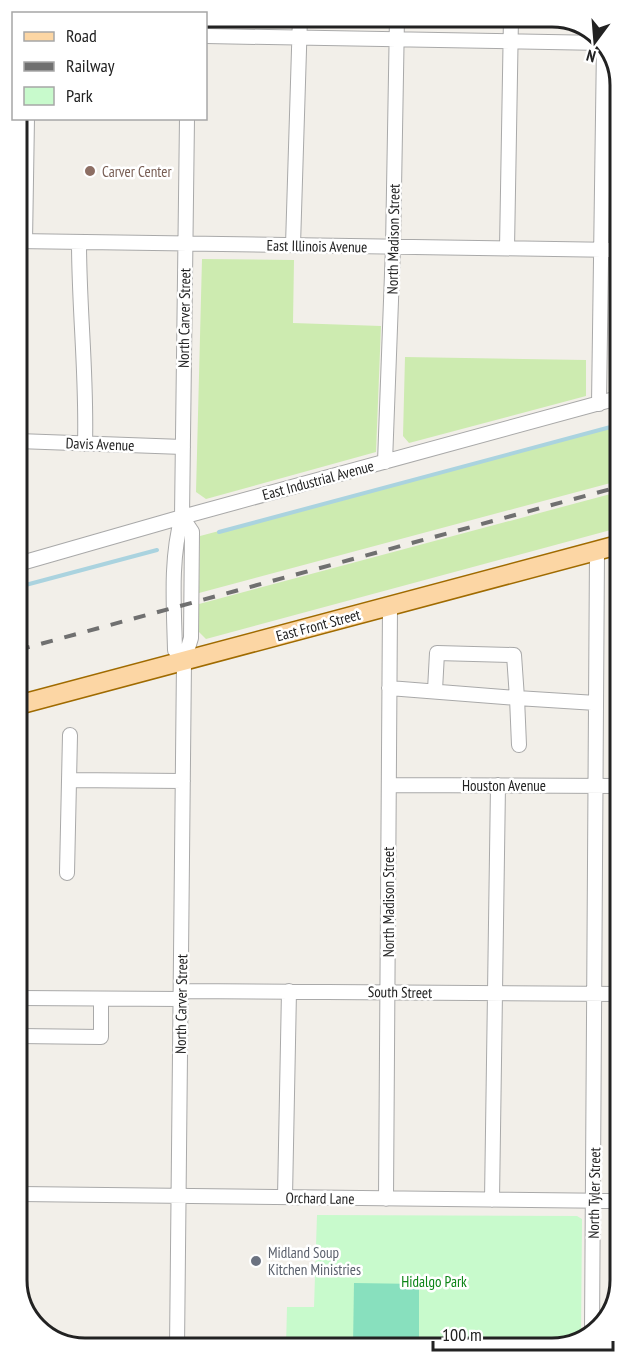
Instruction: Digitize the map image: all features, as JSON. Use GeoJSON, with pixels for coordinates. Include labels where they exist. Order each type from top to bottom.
{"type":"FeatureCollection","features":[{"type":"Feature","properties":{"kind":"main road","name":"East Front Street"},"geometry":{"type":"LineString","coordinates":[[27,703],[610,547]]}},
{"type":"Feature","properties":{"kind":"street"},"geometry":{"type":"LineString","coordinates":[[293,245],[300,27]]}},
{"type":"Feature","properties":{"kind":"street","name":"North Madison Street"},"geometry":{"type":"LineString","coordinates":[[385,462],[393,247],[397,27]]}},
{"type":"Feature","properties":{"kind":"street"},"geometry":{"type":"LineString","coordinates":[[507,248],[511,27]]}},
{"type":"Feature","properties":{"kind":"street"},"geometry":{"type":"LineString","coordinates":[[207,36],[592,44]]}},
{"type":"Feature","properties":{"kind":"street"},"geometry":{"type":"LineString","coordinates":[[599,404],[603,58]]}},
{"type":"Feature","properties":{"kind":"street","name":"North Carver Street"},"geometry":{"type":"LineString","coordinates":[[177,1338],[184,661],[191,638],[192,532],[182,517],[187,120]]}},
{"type":"Feature","properties":{"kind":"street","name":"East Illinois Avenue"},"geometry":{"type":"LineString","coordinates":[[27,241],[610,250]]}},
{"type":"Feature","properties":{"kind":"street"},"geometry":{"type":"LineString","coordinates":[[79,242],[79,295],[86,401],[85,444]]}},
{"type":"Feature","properties":{"kind":"street","name":"East Industrial Avenue"},"geometry":{"type":"LineString","coordinates":[[27,561],[610,401]]}},
{"type":"Feature","properties":{"kind":"street","name":"Davis Avenue"},"geometry":{"type":"LineString","coordinates":[[27,441],[183,447]]}},
{"type":"Feature","properties":{"kind":"street","name":"North Tyler Street"},"geometry":{"type":"LineString","coordinates":[[592,1322],[597,551]]}},
{"type":"Feature","properties":{"kind":"street","name":"North Madison Street"},"geometry":{"type":"LineString","coordinates":[[386,1198],[390,606]]}},
{"type":"Feature","properties":{"kind":"street"},"geometry":{"type":"LineString","coordinates":[[435,690],[437,653],[514,655],[519,745]]}},
{"type":"Feature","properties":{"kind":"street"},"geometry":{"type":"LineString","coordinates":[[389,688],[596,703]]}},
{"type":"Feature","properties":{"kind":"street"},"geometry":{"type":"LineString","coordinates":[[67,873],[70,735]]}},
{"type":"Feature","properties":{"kind":"street"},"geometry":{"type":"LineString","coordinates":[[69,780],[183,781]]}},
{"type":"Feature","properties":{"kind":"street","name":"Houston Avenue"},"geometry":{"type":"LineString","coordinates":[[389,785],[610,786]]}},
{"type":"Feature","properties":{"kind":"street"},"geometry":{"type":"LineString","coordinates":[[492,1200],[498,785]]}},
{"type":"Feature","properties":{"kind":"street"},"geometry":{"type":"LineString","coordinates":[[285,1197],[289,991]]}},
{"type":"Feature","properties":{"kind":"street","name":"South Street"},"geometry":{"type":"LineString","coordinates":[[27,998],[101,999],[289,991],[610,994]]}},
{"type":"Feature","properties":{"kind":"street"},"geometry":{"type":"LineString","coordinates":[[27,1036],[101,1037],[101,999]]}},
{"type":"Feature","properties":{"kind":"street","name":"Orchard Lane"},"geometry":{"type":"LineString","coordinates":[[27,1194],[610,1201]]}},
{"type":"Feature","properties":{"kind":"green space"},"geometry":{"type":"Polygon","coordinates":[[[202,259],[294,260],[293,323],[381,326],[376,452],[206,499],[196,492],[202,259]]]}},
{"type":"Feature","properties":{"kind":"green space"},"geometry":{"type":"Polygon","coordinates":[[[405,357],[586,360],[586,396],[409,443],[403,436],[405,357]]]}},
{"type":"Feature","properties":{"kind":"green space"},"geometry":{"type":"Polygon","coordinates":[[[610,428],[610,483],[199,593],[200,536],[610,428]]]}},
{"type":"Feature","properties":{"kind":"green space"},"geometry":{"type":"Polygon","coordinates":[[[610,494],[610,530],[206,639],[199,632],[199,604],[610,494]]]}},
{"type":"Feature","properties":{"kind":"green space","name":"Hidalgo Park"},"geometry":{"type":"Polygon","coordinates":[[[317,1215],[577,1216],[582,1219],[581,1330],[570,1335],[559,1338],[286,1338],[287,1307],[314,1307],[317,1215]]]}},
{"type":"Feature","properties":{"kind":"green space"},"geometry":{"type":"Polygon","coordinates":[[[354,1283],[419,1284],[419,1338],[353,1338],[354,1283]]]}},
{"type":"Feature","properties":{"kind":"waterway"},"geometry":{"type":"LineString","coordinates":[[219,532],[610,427]]}},
{"type":"Feature","properties":{"kind":"waterway"},"geometry":{"type":"LineString","coordinates":[[27,585],[157,550]]}},
{"type":"Feature","properties":{"kind":"railway"},"geometry":{"type":"LineString","coordinates":[[27,648],[610,489]]}},
{"type":"Feature","properties":{"kind":"place","name":"Carver Center"},"geometry":{"type":"Point","coordinates":[90,171]}},
{"type":"Feature","properties":{"kind":"place","name":"Midland Soup Kitchen Ministries"},"geometry":{"type":"Point","coordinates":[256,1261]}}]}
